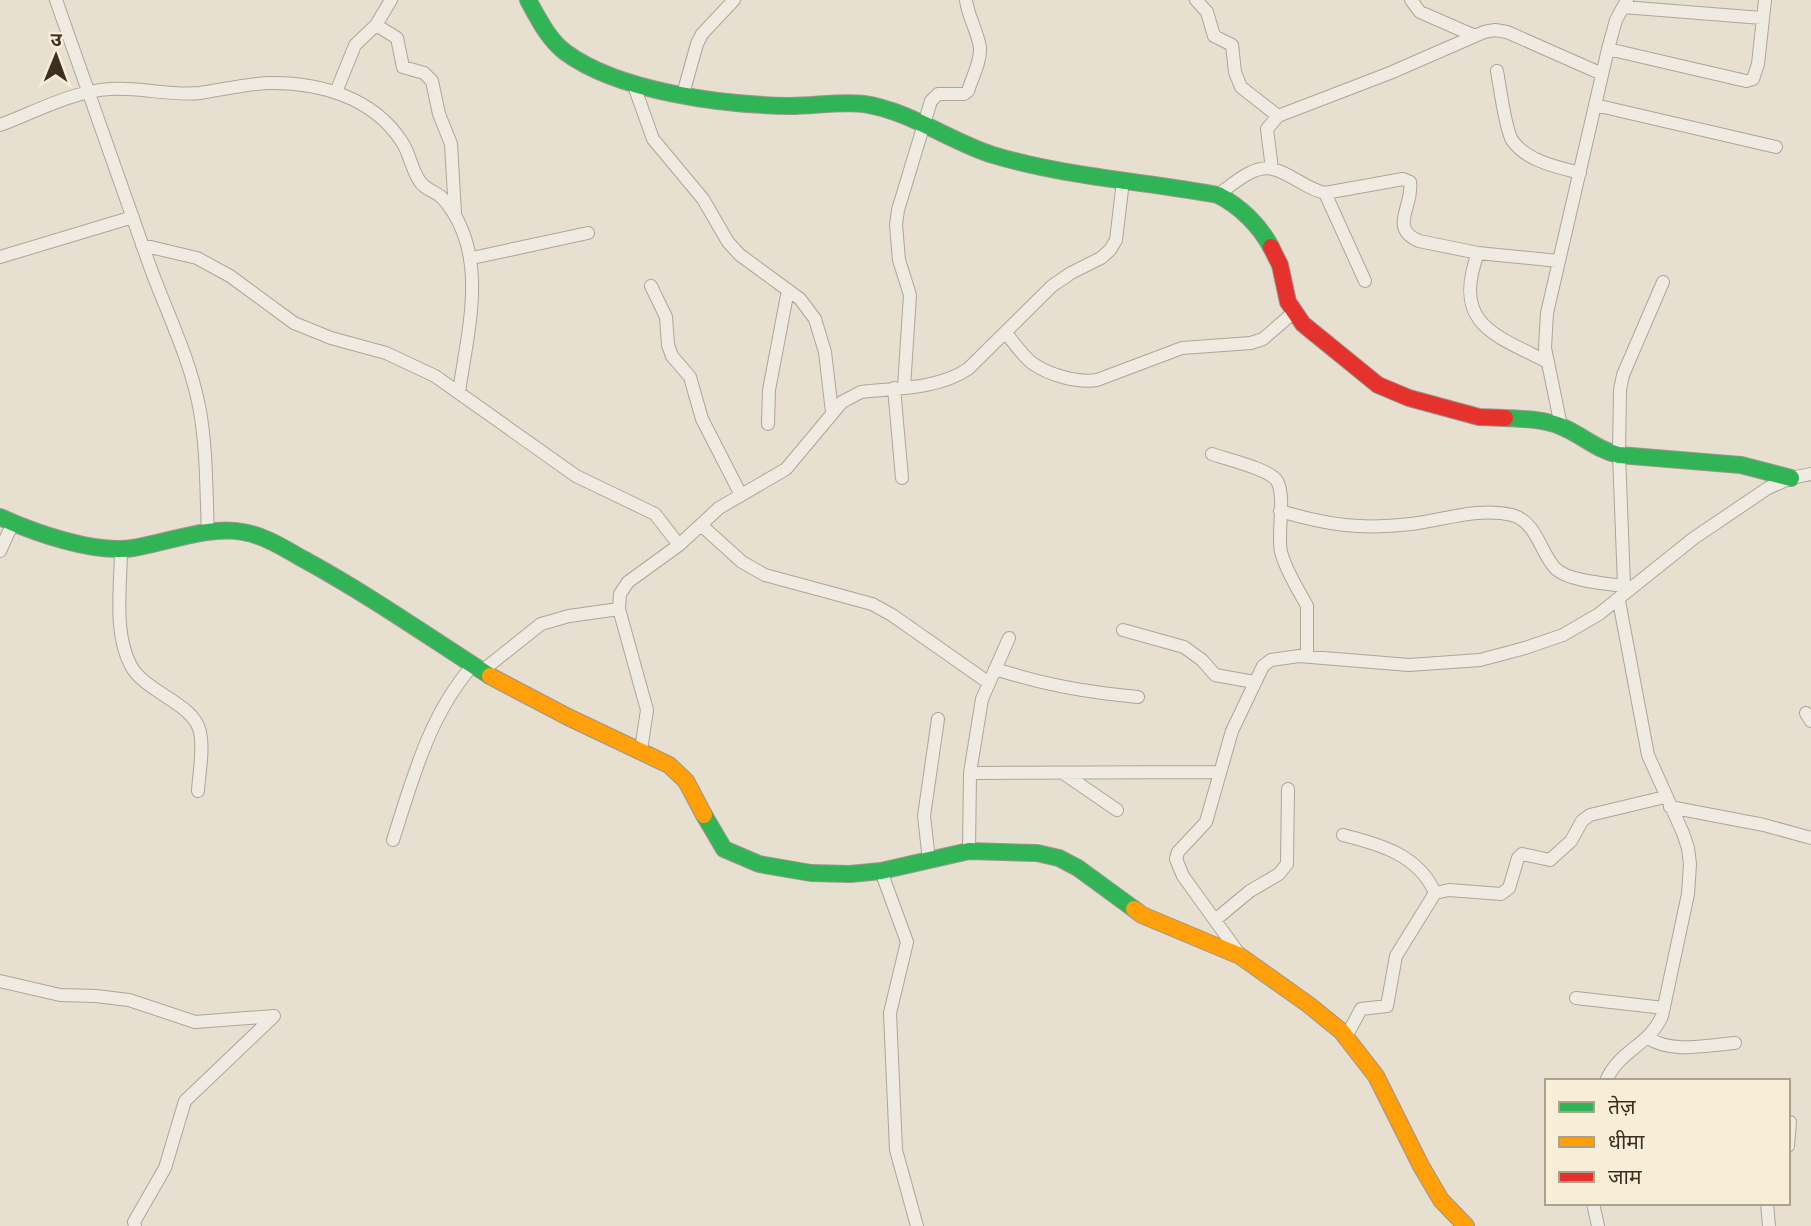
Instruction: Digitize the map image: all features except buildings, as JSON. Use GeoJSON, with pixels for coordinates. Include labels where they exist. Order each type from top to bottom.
{"type":"FeatureCollection","features":[{"type":"Feature","properties":{"kind":"street"},"geometry":{"type":"LineString","coordinates":[[56,0],[142,245],[183,349],[199,407],[208,533]]}},
{"type":"Feature","properties":{"kind":"street"},"geometry":{"type":"LineString","coordinates":[[336,92],[355,45],[376,24],[391,0]]}},
{"type":"Feature","properties":{"kind":"street"},"geometry":{"type":"LineString","coordinates":[[528,0],[545,32],[564,51],[614,78],[683,94],[764,105],[862,104],[901,113],[989,154],[1123,181],[1218,195],[1230,201],[1264,233],[1280,265],[1288,302],[1303,324],[1378,385],[1409,398],[1479,417],[1538,420],[1561,426],[1605,452],[1741,465],[1791,478]]}},
{"type":"Feature","properties":{"kind":"street"},"geometry":{"type":"LineString","coordinates":[[683,94],[702,34],[734,0]]}},
{"type":"Feature","properties":{"kind":"street"},"geometry":{"type":"LineString","coordinates":[[902,478],[899,387],[910,295],[899,260],[896,225],[898,210],[934,96],[959,96],[964,94],[970,85],[980,47],[967,11],[966,0]]}},
{"type":"Feature","properties":{"kind":"street"},"geometry":{"type":"LineString","coordinates":[[1196,0],[1207,12],[1214,36],[1232,45],[1235,72],[1241,87],[1278,116]]}},
{"type":"Feature","properties":{"kind":"street"},"geometry":{"type":"LineString","coordinates":[[1411,0],[1420,12],[1475,36]]}},
{"type":"Feature","properties":{"kind":"street"},"geometry":{"type":"LineString","coordinates":[[1608,49],[1746,81],[1753,79],[1765,0]]}},
{"type":"Feature","properties":{"kind":"street"},"geometry":{"type":"LineString","coordinates":[[1561,426],[1545,348],[1547,313],[1608,49],[1625,4],[1762,18]]}},
{"type":"Feature","properties":{"kind":"street"},"geometry":{"type":"LineString","coordinates":[[376,24],[397,38],[403,66],[424,73],[432,81],[439,114],[451,145],[456,216]]}},
{"type":"Feature","properties":{"kind":"street"},"geometry":{"type":"LineString","coordinates":[[1272,169],[1267,129],[1278,116],[1495,30],[1507,32],[1602,74]]}},
{"type":"Feature","properties":{"kind":"street"},"geometry":{"type":"LineString","coordinates":[[1497,71],[1513,141],[1538,160],[1580,173]]}},
{"type":"Feature","properties":{"kind":"street"},"geometry":{"type":"LineString","coordinates":[[0,125],[89,91],[129,88],[199,93],[267,83],[287,84],[336,92],[364,104],[383,119],[408,151],[421,184],[444,199],[456,216],[472,258],[471,298],[459,392]]}},
{"type":"Feature","properties":{"kind":"street"},"geometry":{"type":"LineString","coordinates":[[633,83],[653,139],[703,199],[728,242],[740,255],[809,309],[820,330],[832,412]]}},
{"type":"Feature","properties":{"kind":"street"},"geometry":{"type":"LineString","coordinates":[[1595,105],[1776,147]]}},
{"type":"Feature","properties":{"kind":"street"},"geometry":{"type":"LineString","coordinates":[[1218,195],[1251,173],[1272,169],[1313,190],[1325,193],[1403,179],[1410,182],[1411,190],[1403,220],[1404,230],[1410,237],[1478,253],[1559,261]]}},
{"type":"Feature","properties":{"kind":"street"},"geometry":{"type":"LineString","coordinates":[[641,750],[647,710],[619,609],[620,594],[628,582],[679,545],[719,508],[786,469],[832,412],[850,396],[954,378],[968,369],[1062,278],[1101,258],[1110,250],[1116,240],[1123,181]]}},
{"type":"Feature","properties":{"kind":"street"},"geometry":{"type":"LineString","coordinates":[[1325,193],[1365,281]]}},
{"type":"Feature","properties":{"kind":"street"},"geometry":{"type":"LineString","coordinates":[[0,257],[133,217]]}},
{"type":"Feature","properties":{"kind":"street"},"geometry":{"type":"LineString","coordinates":[[472,258],[588,233]]}},
{"type":"Feature","properties":{"kind":"street"},"geometry":{"type":"LineString","coordinates":[[142,245],[183,254],[211,264],[294,323],[331,338],[407,361],[459,392],[576,476],[655,514],[679,545]]}},
{"type":"Feature","properties":{"kind":"street"},"geometry":{"type":"LineString","coordinates":[[1478,253],[1469,284],[1475,313],[1492,334],[1548,362]]}},
{"type":"Feature","properties":{"kind":"street"},"geometry":{"type":"LineString","coordinates":[[1628,586],[1619,455],[1620,390],[1623,375],[1663,282]]}},
{"type":"Feature","properties":{"kind":"street"},"geometry":{"type":"LineString","coordinates":[[651,286],[666,317],[668,345],[672,356],[690,377],[702,419],[741,495]]}},
{"type":"Feature","properties":{"kind":"street"},"geometry":{"type":"LineString","coordinates":[[768,424],[769,390],[788,290]]}},
{"type":"Feature","properties":{"kind":"street"},"geometry":{"type":"LineString","coordinates":[[1006,333],[1032,363],[1047,371],[1087,381],[1097,380],[1182,348],[1251,343],[1263,338],[1294,312]]}},
{"type":"Feature","properties":{"kind":"street"},"geometry":{"type":"LineString","coordinates":[[1212,454],[1269,474],[1277,481],[1282,554],[1307,607],[1307,656]]}},
{"type":"Feature","properties":{"kind":"street"},"geometry":{"type":"LineString","coordinates":[[1240,956],[1183,876],[1176,859],[1178,852],[1206,822],[1233,731],[1254,682],[1263,666],[1270,660],[1307,656],[1409,665],[1479,660],[1563,635],[1619,601],[1628,586],[1768,488],[1791,478],[1811,474]]}},
{"type":"Feature","properties":{"kind":"street"},"geometry":{"type":"LineString","coordinates":[[1280,511],[1319,523],[1366,527],[1412,524],[1468,514],[1509,514],[1525,522],[1555,568],[1564,575],[1628,586]]}},
{"type":"Feature","properties":{"kind":"street"},"geometry":{"type":"LineString","coordinates":[[0,551],[7,520],[31,531],[100,548],[130,549],[208,533],[241,531],[263,537],[285,547],[477,668],[568,717],[668,765],[686,781],[724,849],[759,864],[811,873],[850,874],[881,871],[969,851],[1037,853],[1059,858],[1078,868],[1142,915],[1240,956],[1309,1005],[1346,1037],[1376,1076],[1420,1166],[1441,1200],[1466,1226]]}},
{"type":"Feature","properties":{"kind":"street"},"geometry":{"type":"LineString","coordinates":[[701,525],[753,570],[872,604],[989,683]]}},
{"type":"Feature","properties":{"kind":"street"},"geometry":{"type":"LineString","coordinates":[[121,548],[121,621],[126,656],[145,682],[197,722],[201,738],[198,791]]}},
{"type":"Feature","properties":{"kind":"street"},"geometry":{"type":"LineString","coordinates":[[1607,1079],[1614,1064],[1648,1038],[1658,1024],[1688,894],[1690,864],[1688,848],[1648,755],[1619,601]]}},
{"type":"Feature","properties":{"kind":"street"},"geometry":{"type":"LineString","coordinates":[[393,840],[421,755],[440,710],[452,691],[477,668],[541,624],[569,616],[619,609]]}},
{"type":"Feature","properties":{"kind":"street"},"geometry":{"type":"LineString","coordinates":[[1123,630],[1184,647],[1202,660],[1215,675],[1254,682]]}},
{"type":"Feature","properties":{"kind":"street"},"geometry":{"type":"LineString","coordinates":[[969,851],[970,773],[982,699],[1009,638]]}},
{"type":"Feature","properties":{"kind":"street"},"geometry":{"type":"LineString","coordinates":[[995,669],[1041,684],[1082,692],[1138,697]]}},
{"type":"Feature","properties":{"kind":"street"},"geometry":{"type":"LineString","coordinates":[[929,860],[925,817],[938,719]]}},
{"type":"Feature","properties":{"kind":"street"},"geometry":{"type":"LineString","coordinates":[[1063,772],[1117,810]]}},
{"type":"Feature","properties":{"kind":"street"},"geometry":{"type":"LineString","coordinates":[[970,773],[1219,772]]}},
{"type":"Feature","properties":{"kind":"street"},"geometry":{"type":"LineString","coordinates":[[1215,920],[1250,891],[1279,874],[1287,864],[1288,789]]}},
{"type":"Feature","properties":{"kind":"street"},"geometry":{"type":"LineString","coordinates":[[1346,1037],[1361,1009],[1387,1006],[1396,956],[1435,893],[1441,890],[1501,894],[1509,888],[1518,858],[1522,854],[1550,860],[1571,841],[1583,821],[1590,815],[1668,802],[1811,838]]}},
{"type":"Feature","properties":{"kind":"street"},"geometry":{"type":"LineString","coordinates":[[1343,835],[1383,845],[1402,856],[1427,876],[1435,893]]}},
{"type":"Feature","properties":{"kind":"street"},"geometry":{"type":"LineString","coordinates":[[881,871],[907,942],[890,1013],[896,1150],[917,1226]]}},
{"type":"Feature","properties":{"kind":"street"},"geometry":{"type":"LineString","coordinates":[[0,982],[60,995],[129,1000],[195,1022],[274,1016],[185,1101],[164,1168],[134,1222],[135,1226]]}},
{"type":"Feature","properties":{"kind":"street"},"geometry":{"type":"LineString","coordinates":[[1576,998],[1664,1007]]}},
{"type":"Feature","properties":{"kind":"street"},"geometry":{"type":"LineString","coordinates":[[1648,1038],[1658,1044],[1675,1048],[1735,1043]]}},
{"type":"Feature","properties":{"kind":"street"},"geometry":{"type":"LineString","coordinates":[[1593,1205],[1598,1226]]}},
{"type":"Feature","properties":{"kind":"street"},"geometry":{"type":"LineString","coordinates":[[1767,1205],[1769,1226]]}},
{"type":"Feature","properties":{"kind":"traffic: fast"},"geometry":{"type":"LineString","coordinates":[[528,0],[559,47],[587,66],[614,77],[673,94],[735,103],[790,106],[864,104],[897,113],[993,155],[1076,174],[1218,195],[1249,217],[1271,247]]}},
{"type":"Feature","properties":{"kind":"traffic: fast"},"geometry":{"type":"LineString","coordinates":[[1505,418],[1553,424],[1619,455],[1741,465],[1791,478]]}},
{"type":"Feature","properties":{"kind":"traffic: fast"},"geometry":{"type":"LineString","coordinates":[[0,517],[47,535],[101,548],[133,548],[230,530],[260,537],[283,547],[352,587],[490,676]]}},
{"type":"Feature","properties":{"kind":"traffic: fast"},"geometry":{"type":"LineString","coordinates":[[704,815],[724,849],[759,864],[811,873],[850,874],[881,871],[969,851],[1037,853],[1059,858],[1078,868],[1134,909]]}},
{"type":"Feature","properties":{"kind":"traffic: slow"},"geometry":{"type":"LineString","coordinates":[[490,676],[669,765],[686,781],[704,815]]}},
{"type":"Feature","properties":{"kind":"traffic: slow"},"geometry":{"type":"LineString","coordinates":[[1134,909],[1142,915],[1240,956],[1341,1031],[1376,1076],[1441,1200],[1466,1226]]}},
{"type":"Feature","properties":{"kind":"traffic: jam"},"geometry":{"type":"LineString","coordinates":[[1271,247],[1280,265],[1288,302],[1303,324],[1378,385],[1409,398],[1479,417],[1505,418]]}}]}
